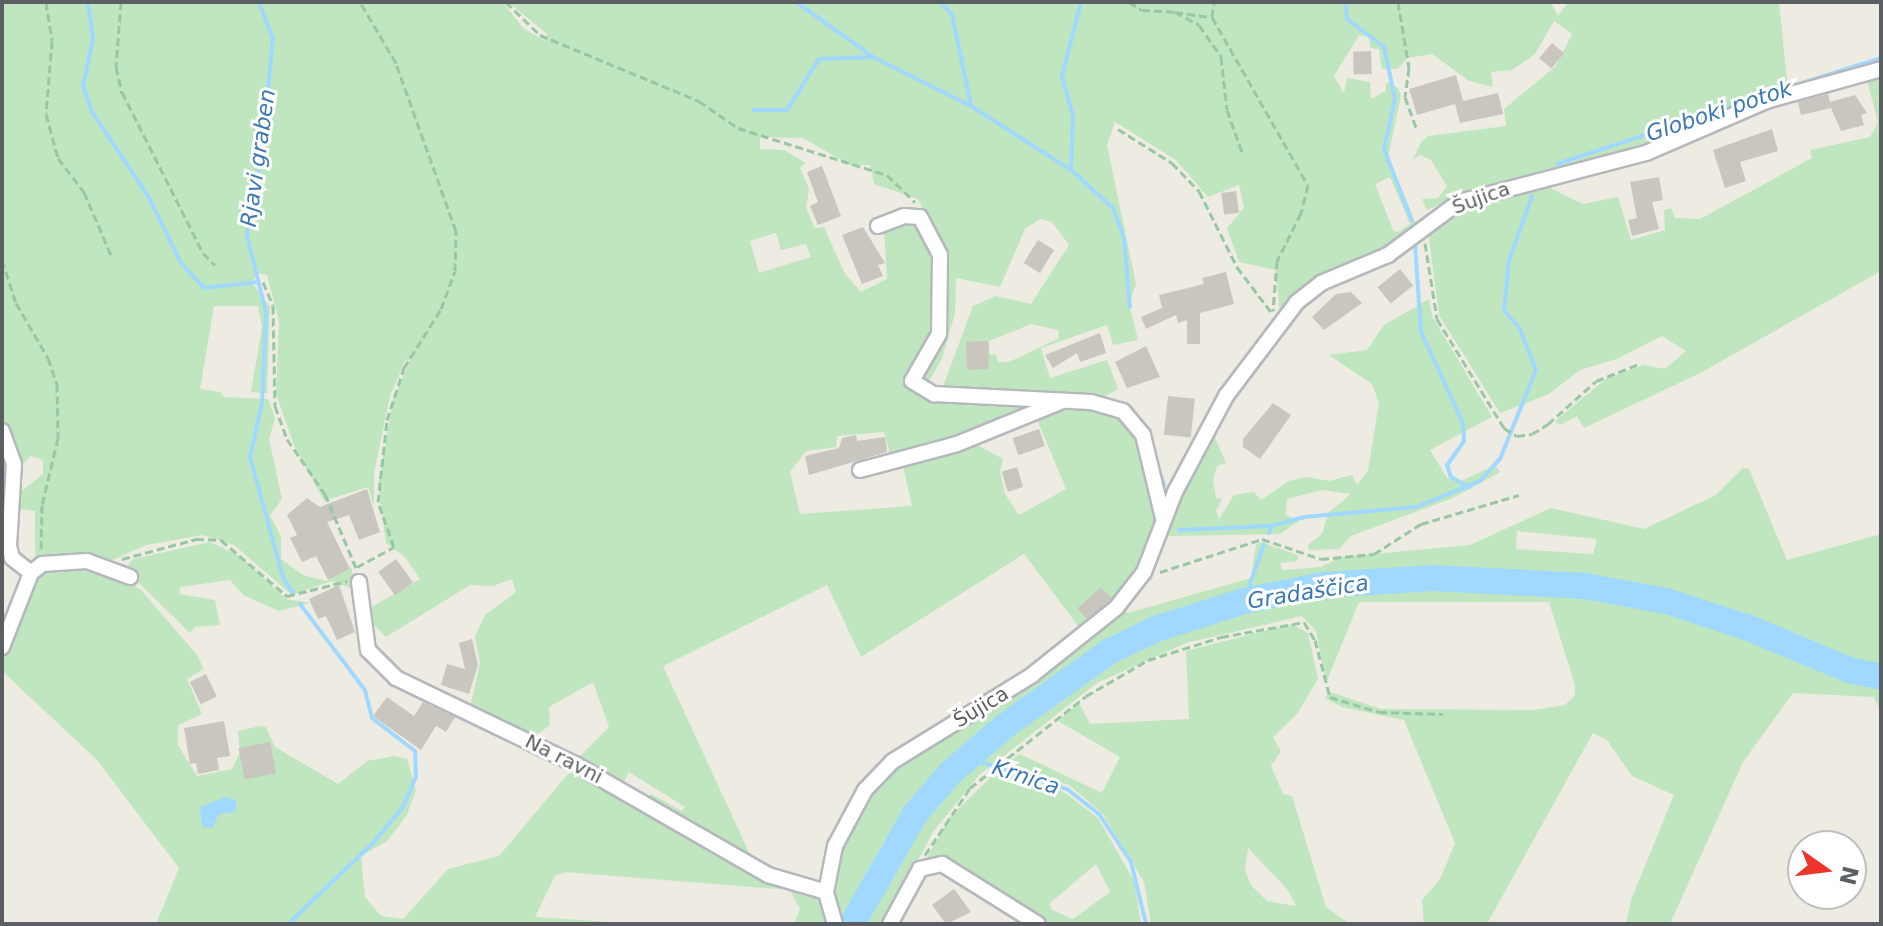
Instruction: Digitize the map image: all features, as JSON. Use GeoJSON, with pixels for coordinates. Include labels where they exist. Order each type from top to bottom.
{"type":"FeatureCollection","features":[{"type":"Feature","properties":{"kind":"street","name":"Šujica"},"geometry":{"type":"LineString","coordinates":[[835,924],[826,892],[835,846],[852,811],[893,761],[999,697],[1082,638],[1116,608],[1144,572],[1163,518],[1226,396],[1276,318],[1321,283],[1388,255],[1422,225],[1459,202],[1646,153],[1766,101],[1881,69]]}},
{"type":"Feature","properties":{"kind":"street"},"geometry":{"type":"LineString","coordinates":[[878,226],[904,216],[920,217],[940,255],[939,334],[912,381],[934,394],[962,398],[1104,404],[1136,422],[1163,518]]}},
{"type":"Feature","properties":{"kind":"street"},"geometry":{"type":"LineString","coordinates":[[860,470],[957,444],[1063,401]]}},
{"type":"Feature","properties":{"kind":"street"},"geometry":{"type":"LineString","coordinates":[[2,431],[14,464],[9,546],[12,558],[31,573]]}},
{"type":"Feature","properties":{"kind":"street"},"geometry":{"type":"LineString","coordinates":[[2,647],[31,573],[62,559],[115,568],[130,577]]}},
{"type":"Feature","properties":{"kind":"street","name":"Na ravni"},"geometry":{"type":"LineString","coordinates":[[358,575],[368,650],[396,678],[575,764],[768,875],[826,892]]}},
{"type":"Feature","properties":{"kind":"street"},"geometry":{"type":"LineString","coordinates":[[890,924],[920,869],[950,866],[1038,924]]}},
{"type":"Feature","properties":{"kind":"path"},"geometry":{"type":"LineString","coordinates":[[46,2],[52,41],[46,114],[58,158],[84,192],[111,255]]}},
{"type":"Feature","properties":{"kind":"path"},"geometry":{"type":"LineString","coordinates":[[121,2],[116,67],[122,92],[203,253],[215,265]]}},
{"type":"Feature","properties":{"kind":"path"},"geometry":{"type":"LineString","coordinates":[[115,568],[121,559],[156,547],[221,540],[287,596],[299,597],[358,575],[394,547],[378,502],[387,420],[404,368],[441,309],[455,271],[456,231],[396,63],[360,2]]}},
{"type":"Feature","properties":{"kind":"path"},"geometry":{"type":"LineString","coordinates":[[506,2],[540,35],[699,101],[738,128],[887,175],[908,192],[920,217]]}},
{"type":"Feature","properties":{"kind":"path"},"geometry":{"type":"LineString","coordinates":[[1129,2],[1142,10],[1212,17]]}},
{"type":"Feature","properties":{"kind":"path"},"geometry":{"type":"LineString","coordinates":[[1214,2],[1212,17],[1308,185],[1301,213],[1277,261],[1276,318]]}},
{"type":"Feature","properties":{"kind":"path"},"geometry":{"type":"LineString","coordinates":[[1398,2],[1409,68],[1405,97],[1417,130]]}},
{"type":"Feature","properties":{"kind":"path"},"geometry":{"type":"LineString","coordinates":[[1175,12],[1199,25],[1221,57],[1227,110],[1242,152]]}},
{"type":"Feature","properties":{"kind":"path"},"geometry":{"type":"LineString","coordinates":[[1118,129],[1186,176],[1218,220],[1247,284],[1276,318]]}},
{"type":"Feature","properties":{"kind":"path"},"geometry":{"type":"LineString","coordinates":[[1422,225],[1437,319],[1504,428],[1517,436],[1532,434],[1548,424],[1596,381],[1639,364]]}},
{"type":"Feature","properties":{"kind":"path"},"geometry":{"type":"LineString","coordinates":[[2,260],[16,303],[48,358],[57,384],[58,438],[42,505],[41,554],[31,573]]}},
{"type":"Feature","properties":{"kind":"path"},"geometry":{"type":"LineString","coordinates":[[263,282],[273,306],[275,406],[287,439],[325,494],[358,575]]}},
{"type":"Feature","properties":{"kind":"path"},"geometry":{"type":"LineString","coordinates":[[1144,572],[1162,572],[1262,539],[1321,559],[1374,554],[1421,524],[1519,495]]}},
{"type":"Feature","properties":{"kind":"path"},"geometry":{"type":"LineString","coordinates":[[920,869],[948,815],[989,772],[1086,696],[1148,660],[1289,621],[1310,628],[1330,697],[1379,712],[1443,714]]}},
{"type":"Feature","properties":{"kind":"green space"},"geometry":{"type":"Polygon","coordinates":[[[2,2],[503,2],[523,28],[545,41],[547,34],[508,2],[1551,2],[1558,16],[1568,2],[1779,2],[1788,90],[1623,151],[1467,192],[1427,210],[1422,199],[1438,198],[1447,186],[1431,160],[1420,155],[1413,160],[1421,142],[1428,136],[1506,126],[1504,109],[1556,66],[1572,34],[1554,21],[1535,54],[1512,70],[1491,72],[1493,87],[1469,81],[1432,54],[1407,58],[1398,69],[1382,69],[1379,49],[1370,48],[1369,37],[1359,35],[1334,76],[1344,93],[1347,78],[1370,82],[1371,99],[1386,91],[1386,82],[1398,88],[1401,96],[1388,157],[1416,224],[1388,249],[1323,275],[1280,314],[1276,270],[1239,262],[1227,228],[1244,208],[1239,185],[1208,197],[1176,160],[1115,122],[1107,145],[1136,284],[1129,303],[1138,340],[1113,345],[1107,325],[1041,348],[1050,378],[1107,360],[1118,389],[1098,400],[951,391],[944,384],[973,306],[996,296],[1031,304],[1069,245],[1052,222],[1040,219],[1025,229],[1000,287],[956,278],[955,313],[942,359],[928,383],[920,382],[946,325],[947,300],[946,254],[918,199],[874,184],[870,165],[850,165],[803,138],[760,137],[760,149],[784,150],[806,163],[800,168],[809,189],[806,208],[815,228],[824,227],[845,274],[861,292],[887,279],[884,231],[901,223],[921,227],[933,247],[935,328],[907,370],[912,390],[948,402],[1040,403],[958,439],[891,458],[884,432],[837,436],[836,447],[806,451],[790,472],[800,514],[912,506],[902,462],[974,443],[1003,459],[1000,472],[1005,494],[1019,515],[1066,489],[1036,417],[1075,405],[1122,415],[1142,443],[1156,516],[1147,554],[1130,584],[1082,631],[1024,554],[861,657],[827,585],[663,666],[754,863],[646,800],[651,794],[682,811],[685,807],[629,772],[621,787],[576,760],[609,727],[593,682],[549,707],[550,725],[533,738],[470,708],[480,663],[475,636],[485,615],[516,592],[512,579],[493,586],[470,585],[386,637],[371,622],[365,611],[420,579],[405,557],[386,543],[378,485],[393,400],[410,361],[406,359],[390,396],[374,473],[374,507],[368,487],[324,501],[295,448],[276,394],[279,321],[267,275],[256,273],[253,284],[270,307],[267,393],[251,392],[262,327],[258,306],[214,306],[200,389],[221,392],[224,397],[268,399],[275,418],[269,439],[282,499],[270,515],[281,537],[281,559],[303,575],[326,581],[352,568],[351,588],[331,581],[292,595],[234,545],[203,535],[146,545],[110,561],[82,555],[35,562],[35,511],[13,508],[14,497],[43,474],[43,460],[31,456],[20,467],[2,503],[2,2]],[[1390,177],[1375,184],[1393,230],[1398,232],[1410,224],[1390,177]],[[776,233],[750,241],[759,273],[811,257],[806,244],[781,250],[776,233]],[[1031,324],[989,341],[990,355],[996,354],[998,362],[1009,362],[1059,338],[1058,330],[1031,324]]]}},
{"type":"Feature","properties":{"kind":"green space"},"geometry":{"type":"Polygon","coordinates":[[[1881,80],[1881,271],[1702,372],[1584,428],[1577,416],[1560,425],[1555,421],[1607,378],[1644,365],[1665,369],[1686,351],[1662,336],[1617,359],[1580,370],[1549,394],[1500,413],[1439,315],[1428,231],[1460,208],[1542,184],[1583,204],[1618,197],[1631,240],[1665,230],[1664,210],[1671,208],[1675,218],[1700,219],[1812,158],[1810,150],[1870,137],[1878,122],[1867,81],[1881,80]]]}},
{"type":"Feature","properties":{"kind":"green space"},"geometry":{"type":"Polygon","coordinates":[[[1429,299],[1432,316],[1492,417],[1430,450],[1447,478],[1463,480],[1495,465],[1500,472],[1453,498],[1351,536],[1339,549],[1309,550],[1308,545],[1322,534],[1328,513],[1351,494],[1322,490],[1287,499],[1286,515],[1299,521],[1280,534],[1169,536],[1170,517],[1212,431],[1226,463],[1217,466],[1213,481],[1216,498],[1222,499],[1216,511],[1219,519],[1234,495],[1254,492],[1261,500],[1289,481],[1306,477],[1329,481],[1352,475],[1357,485],[1368,470],[1379,403],[1372,384],[1329,355],[1367,350],[1384,325],[1429,299]]]}},
{"type":"Feature","properties":{"kind":"green space"},"geometry":{"type":"Polygon","coordinates":[[[1743,468],[1749,469],[1787,560],[1881,534],[1881,667],[1843,658],[1750,617],[1597,579],[1459,567],[1291,581],[1119,635],[967,743],[886,838],[840,919],[832,896],[840,850],[872,792],[923,746],[967,725],[1052,667],[1124,609],[1128,613],[1251,578],[1256,545],[1260,542],[1298,555],[1297,561],[1280,563],[1282,570],[1321,567],[1341,557],[1470,545],[1551,508],[1644,529],[1716,495],[1743,468]],[[1517,531],[1516,549],[1593,554],[1597,539],[1517,531]]]}},
{"type":"Feature","properties":{"kind":"green space"},"geometry":{"type":"Polygon","coordinates":[[[210,542],[240,556],[286,599],[310,603],[279,611],[243,595],[230,580],[180,587],[179,594],[215,600],[220,625],[195,627],[190,633],[125,569],[133,559],[210,542]]]}},
{"type":"Feature","properties":{"kind":"green space"},"geometry":{"type":"Polygon","coordinates":[[[74,563],[120,575],[142,591],[197,655],[204,669],[187,679],[202,714],[178,725],[178,745],[197,776],[232,769],[240,752],[238,731],[260,726],[266,727],[275,747],[338,784],[367,761],[394,756],[407,759],[416,790],[407,815],[387,841],[361,856],[365,897],[381,916],[403,919],[448,869],[499,856],[573,768],[811,894],[819,900],[825,924],[794,924],[800,909],[790,890],[565,872],[555,876],[535,917],[640,924],[156,924],[179,868],[97,760],[2,671],[2,654],[38,576],[45,568],[74,563]]]}},
{"type":"Feature","properties":{"kind":"green space"},"geometry":{"type":"Polygon","coordinates":[[[1404,585],[1510,585],[1592,593],[1683,611],[1845,679],[1881,685],[1881,713],[1874,697],[1793,693],[1743,762],[1670,924],[1626,924],[1631,900],[1674,795],[1632,776],[1607,740],[1593,733],[1487,924],[1424,924],[1422,900],[1440,879],[1455,843],[1404,720],[1342,707],[1325,698],[1330,692],[1381,709],[1533,710],[1565,705],[1575,695],[1575,685],[1549,602],[1359,602],[1326,683],[1316,631],[1302,616],[1186,643],[1097,683],[979,775],[933,832],[884,924],[864,924],[912,833],[951,780],[1053,699],[1122,652],[1186,625],[1325,593],[1404,585]]]}},
{"type":"Feature","properties":{"kind":"green space"},"geometry":{"type":"Polygon","coordinates":[[[1292,624],[1308,633],[1318,679],[1297,714],[1273,737],[1281,751],[1271,766],[1283,794],[1292,796],[1326,907],[1350,924],[1151,924],[1144,882],[1102,813],[1069,785],[1006,763],[1020,754],[1102,793],[1120,757],[1058,721],[1079,703],[1090,724],[1189,719],[1186,651],[1292,624]],[[1248,848],[1245,870],[1251,885],[1267,901],[1296,906],[1287,889],[1248,848]]]}},
{"type":"Feature","properties":{"kind":"green space"},"geometry":{"type":"Polygon","coordinates":[[[998,770],[1064,792],[1098,818],[1134,881],[1141,924],[1041,923],[926,859],[949,818],[998,770]],[[1096,864],[1049,904],[1052,910],[1073,919],[1110,892],[1096,864]]]}},
{"type":"Feature","properties":{"kind":"water"},"geometry":{"type":"Polygon","coordinates":[[[225,797],[236,800],[236,811],[218,815],[213,828],[202,827],[200,807],[225,797]]]}},
{"type":"Feature","properties":{"kind":"building"},"geometry":{"type":"Polygon","coordinates":[[[1552,43],[1564,53],[1551,69],[1539,58],[1552,43]]]}},
{"type":"Feature","properties":{"kind":"building"},"geometry":{"type":"Polygon","coordinates":[[[1371,51],[1372,74],[1354,75],[1353,52],[1371,51]]]}},
{"type":"Feature","properties":{"kind":"building"},"geometry":{"type":"Polygon","coordinates":[[[1456,75],[1463,101],[1498,93],[1503,114],[1460,123],[1455,104],[1417,115],[1409,89],[1456,75]]]}},
{"type":"Feature","properties":{"kind":"building"},"geometry":{"type":"Polygon","coordinates":[[[1828,94],[1830,102],[1855,95],[1867,113],[1861,115],[1864,125],[1841,131],[1831,108],[1801,115],[1798,102],[1828,94]]]}},
{"type":"Feature","properties":{"kind":"building"},"geometry":{"type":"Polygon","coordinates":[[[1772,129],[1778,151],[1740,162],[1746,181],[1725,188],[1713,150],[1772,129]]]}},
{"type":"Feature","properties":{"kind":"building"},"geometry":{"type":"Polygon","coordinates":[[[822,166],[841,216],[818,225],[810,206],[818,202],[807,172],[822,166]]]}},
{"type":"Feature","properties":{"kind":"building"},"geometry":{"type":"Polygon","coordinates":[[[1659,177],[1663,200],[1652,202],[1659,229],[1632,236],[1628,220],[1637,218],[1630,182],[1659,177]]]}},
{"type":"Feature","properties":{"kind":"building"},"geometry":{"type":"Polygon","coordinates":[[[1236,191],[1239,213],[1224,215],[1221,193],[1236,191]]]}},
{"type":"Feature","properties":{"kind":"building"},"geometry":{"type":"Polygon","coordinates":[[[863,227],[885,263],[878,265],[883,276],[862,284],[842,235],[863,227]]]}},
{"type":"Feature","properties":{"kind":"building"},"geometry":{"type":"Polygon","coordinates":[[[1038,240],[1054,250],[1040,273],[1024,263],[1038,240]]]}},
{"type":"Feature","properties":{"kind":"building"},"geometry":{"type":"Polygon","coordinates":[[[1400,269],[1413,285],[1391,304],[1377,287],[1400,269]]]}},
{"type":"Feature","properties":{"kind":"building"},"geometry":{"type":"Polygon","coordinates":[[[1226,272],[1234,304],[1200,313],[1200,344],[1187,344],[1187,320],[1178,323],[1176,315],[1146,329],[1141,317],[1162,308],[1159,295],[1204,284],[1202,278],[1226,272]]]}},
{"type":"Feature","properties":{"kind":"building"},"geometry":{"type":"Polygon","coordinates":[[[1351,292],[1362,303],[1324,330],[1312,317],[1336,294],[1351,292]]]}},
{"type":"Feature","properties":{"kind":"building"},"geometry":{"type":"Polygon","coordinates":[[[1100,333],[1106,353],[1080,362],[1077,353],[1053,368],[1045,355],[1100,333]]]}},
{"type":"Feature","properties":{"kind":"building"},"geometry":{"type":"Polygon","coordinates":[[[988,341],[989,369],[967,370],[966,342],[988,341]]]}},
{"type":"Feature","properties":{"kind":"building"},"geometry":{"type":"Polygon","coordinates":[[[1146,346],[1160,377],[1127,388],[1115,362],[1146,346]]]}},
{"type":"Feature","properties":{"kind":"building"},"geometry":{"type":"Polygon","coordinates":[[[1168,396],[1195,399],[1191,438],[1164,435],[1168,396]]]}},
{"type":"Feature","properties":{"kind":"building"},"geometry":{"type":"Polygon","coordinates":[[[1273,403],[1291,415],[1260,459],[1243,447],[1243,439],[1273,403]]]}},
{"type":"Feature","properties":{"kind":"building"},"geometry":{"type":"Polygon","coordinates":[[[1039,429],[1045,446],[1018,455],[1013,438],[1039,429]]]}},
{"type":"Feature","properties":{"kind":"building"},"geometry":{"type":"Polygon","coordinates":[[[856,435],[857,441],[885,437],[887,452],[809,475],[805,456],[839,448],[842,438],[856,435]]]}},
{"type":"Feature","properties":{"kind":"building"},"geometry":{"type":"Polygon","coordinates":[[[1017,467],[1023,487],[1008,492],[1002,472],[1017,467]]]}},
{"type":"Feature","properties":{"kind":"building"},"geometry":{"type":"Polygon","coordinates":[[[367,489],[380,532],[359,540],[349,515],[327,522],[350,569],[328,580],[316,556],[302,562],[290,538],[297,535],[287,515],[307,498],[320,507],[367,489]]]}},
{"type":"Feature","properties":{"kind":"building"},"geometry":{"type":"Polygon","coordinates":[[[396,559],[413,582],[395,595],[378,572],[396,559]]]}},
{"type":"Feature","properties":{"kind":"building"},"geometry":{"type":"Polygon","coordinates":[[[339,585],[355,632],[337,640],[326,616],[318,619],[309,599],[339,585]]]}},
{"type":"Feature","properties":{"kind":"building"},"geometry":{"type":"Polygon","coordinates":[[[1101,587],[1111,598],[1087,620],[1077,608],[1101,587]]]}},
{"type":"Feature","properties":{"kind":"building"},"geometry":{"type":"Polygon","coordinates":[[[472,639],[478,665],[469,694],[441,685],[447,664],[465,669],[459,643],[472,639]]]}},
{"type":"Feature","properties":{"kind":"building"},"geometry":{"type":"Polygon","coordinates":[[[206,674],[217,696],[201,704],[190,682],[206,674]]]}},
{"type":"Feature","properties":{"kind":"building"},"geometry":{"type":"Polygon","coordinates":[[[387,697],[414,716],[423,702],[455,717],[446,732],[436,726],[421,750],[373,716],[387,697]]]}},
{"type":"Feature","properties":{"kind":"building"},"geometry":{"type":"Polygon","coordinates":[[[224,721],[230,756],[217,758],[219,770],[198,774],[196,763],[190,764],[184,728],[224,721]]]}},
{"type":"Feature","properties":{"kind":"building"},"geometry":{"type":"Polygon","coordinates":[[[270,742],[276,773],[245,780],[239,748],[270,742]]]}},
{"type":"Feature","properties":{"kind":"building"},"geometry":{"type":"Polygon","coordinates":[[[954,889],[971,912],[946,924],[932,905],[954,889]]]}},
{"type":"Feature","properties":{"kind":"waterway"},"geometry":{"type":"LineString","coordinates":[[88,2],[93,39],[83,86],[92,112],[148,196],[181,263],[204,288],[258,282]]}},
{"type":"Feature","properties":{"kind":"waterway","name":"Rjavi graben"},"geometry":{"type":"LineString","coordinates":[[259,2],[273,38],[262,150],[247,236],[266,312],[262,403],[250,457],[283,578],[293,593]]}},
{"type":"Feature","properties":{"kind":"waterway"},"geometry":{"type":"LineString","coordinates":[[796,2],[873,57],[971,106],[1071,170],[1113,208],[1124,239],[1130,307]]}},
{"type":"Feature","properties":{"kind":"waterway"},"geometry":{"type":"LineString","coordinates":[[940,2],[952,15],[971,105]]}},
{"type":"Feature","properties":{"kind":"waterway"},"geometry":{"type":"LineString","coordinates":[[1071,170],[1073,116],[1062,76],[1081,2]]}},
{"type":"Feature","properties":{"kind":"waterway"},"geometry":{"type":"LineString","coordinates":[[1345,2],[1347,19],[1384,47],[1395,99],[1384,149],[1412,221]]}},
{"type":"Feature","properties":{"kind":"waterway"},"geometry":{"type":"LineString","coordinates":[[754,110],[787,110],[819,59],[871,57]]}},
{"type":"Feature","properties":{"kind":"waterway","name":"Globoki potok"},"geometry":{"type":"LineString","coordinates":[[1761,96],[1881,58]]}},
{"type":"Feature","properties":{"kind":"waterway","name":"Globoki potok"},"geometry":{"type":"LineString","coordinates":[[1557,164],[1753,99]]}},
{"type":"Feature","properties":{"kind":"waterway","name":"Globoki potok"},"geometry":{"type":"LineString","coordinates":[[1269,533],[1271,526],[1304,517],[1416,507],[1480,481],[1500,459],[1536,370],[1519,327],[1504,311],[1509,261],[1532,196]]}},
{"type":"Feature","properties":{"kind":"waterway"},"geometry":{"type":"LineString","coordinates":[[1415,244],[1421,332],[1463,423],[1464,441],[1447,465],[1451,477],[1469,487]]}},
{"type":"Feature","properties":{"kind":"waterway"},"geometry":{"type":"LineString","coordinates":[[1158,468],[1164,485]]}},
{"type":"Feature","properties":{"kind":"waterway"},"geometry":{"type":"LineString","coordinates":[[1179,530],[1271,526]]}},
{"type":"Feature","properties":{"kind":"waterway","name":"Globoki potok"},"geometry":{"type":"LineString","coordinates":[[1244,601],[1264,544]]}},
{"type":"Feature","properties":{"kind":"waterway","name":"Gradaščica"},"geometry":{"type":"LineString","coordinates":[[852,924],[915,814],[950,773],[1006,725],[1110,651],[1156,629],[1244,601],[1323,585],[1433,578],[1585,586],[1666,601],[1749,628],[1849,670],[1881,677]]}},
{"type":"Feature","properties":{"kind":"waterway","name":"Rjavi graben"},"geometry":{"type":"LineString","coordinates":[[288,924],[373,843],[403,807],[416,777],[415,751],[372,718],[365,690],[300,604]]}},
{"type":"Feature","properties":{"kind":"waterway","name":"Krnica"},"geometry":{"type":"LineString","coordinates":[[968,758],[1067,789],[1099,814],[1131,862],[1146,924]]}}]}
